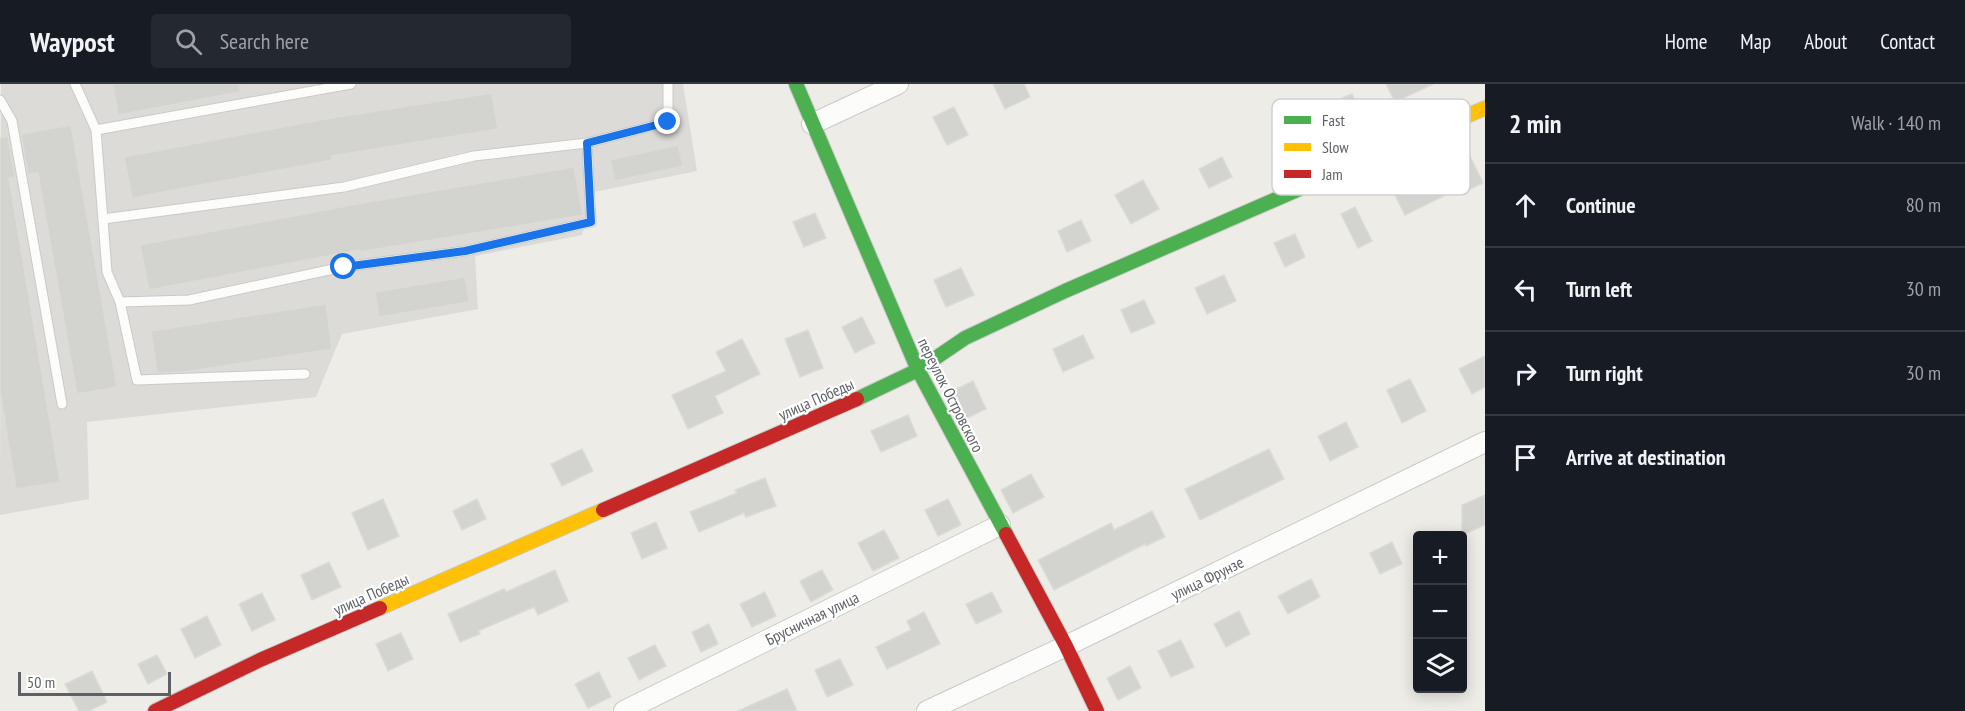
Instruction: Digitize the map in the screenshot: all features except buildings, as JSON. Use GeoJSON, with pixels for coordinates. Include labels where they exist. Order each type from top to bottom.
{"type":"FeatureCollection","features":[{"type":"Feature","properties":{"kind":"street","name":"переулок Островского"},"geometry":{"type":"LineString","coordinates":[[796,84],[918,370],[1065,646],[1097,711]]}},
{"type":"Feature","properties":{"kind":"street"},"geometry":{"type":"LineString","coordinates":[[812,124],[897,84]]}},
{"type":"Feature","properties":{"kind":"street","name":"улица Победы"},"geometry":{"type":"LineString","coordinates":[[1470,115],[1485,108]]}},
{"type":"Feature","properties":{"kind":"street","name":"улица Победы"},"geometry":{"type":"LineString","coordinates":[[155,711],[260,660],[858,399],[918,370],[965,338],[1065,291],[1285,195]]}},
{"type":"Feature","properties":{"kind":"street","name":"улица Фрунзе"},"geometry":{"type":"LineString","coordinates":[[927,711],[1485,442]]}},
{"type":"Feature","properties":{"kind":"street","name":"Брусничная улица"},"geometry":{"type":"LineString","coordinates":[[624,711],[1000,525]]}},
{"type":"Feature","properties":{"kind":"lane"},"geometry":{"type":"LineString","coordinates":[[75,84],[96,130],[107,272],[120,302],[137,380],[305,374]]}},
{"type":"Feature","properties":{"kind":"lane"},"geometry":{"type":"LineString","coordinates":[[96,130],[351,84]]}},
{"type":"Feature","properties":{"kind":"lane"},"geometry":{"type":"LineString","coordinates":[[103,219],[344,186],[474,156],[587,143],[668,122],[668,84]]}},
{"type":"Feature","properties":{"kind":"lane"},"geometry":{"type":"LineString","coordinates":[[0,100],[12,121],[62,404]]}},
{"type":"Feature","properties":{"kind":"lane"},"geometry":{"type":"LineString","coordinates":[[120,302],[189,300],[344,267],[465,251],[591,222],[587,143]]}},
{"type":"Feature","properties":{"kind":"shaded area"},"geometry":{"type":"Polygon","coordinates":[[[1,84],[683,84],[697,171],[594,192],[582,235],[475,256],[478,309],[342,334],[316,397],[87,422],[89,499],[0,515],[1,84]]]}},
{"type":"Feature","properties":{"kind":"traffic: fast"},"geometry":{"type":"LineString","coordinates":[[796,84],[918,370],[1006,534]]}},
{"type":"Feature","properties":{"kind":"traffic: fast"},"geometry":{"type":"LineString","coordinates":[[857,399],[918,370],[965,338],[1065,291],[1286,195]]}},
{"type":"Feature","properties":{"kind":"traffic: slow"},"geometry":{"type":"LineString","coordinates":[[1470,115],[1485,108]]}},
{"type":"Feature","properties":{"kind":"traffic: slow"},"geometry":{"type":"LineString","coordinates":[[380,608],[603,510]]}},
{"type":"Feature","properties":{"kind":"traffic: jam"},"geometry":{"type":"LineString","coordinates":[[603,510],[857,399]]}},
{"type":"Feature","properties":{"kind":"traffic: jam"},"geometry":{"type":"LineString","coordinates":[[1006,534],[1066,646],[1097,711]]}},
{"type":"Feature","properties":{"kind":"traffic: jam"},"geometry":{"type":"LineString","coordinates":[[155,711],[260,660],[380,608]]}},
{"type":"Feature","properties":{"kind":"route"},"geometry":{"type":"LineString","coordinates":[[344,267],[465,251],[591,222],[587,143],[668,122]]}}]}
